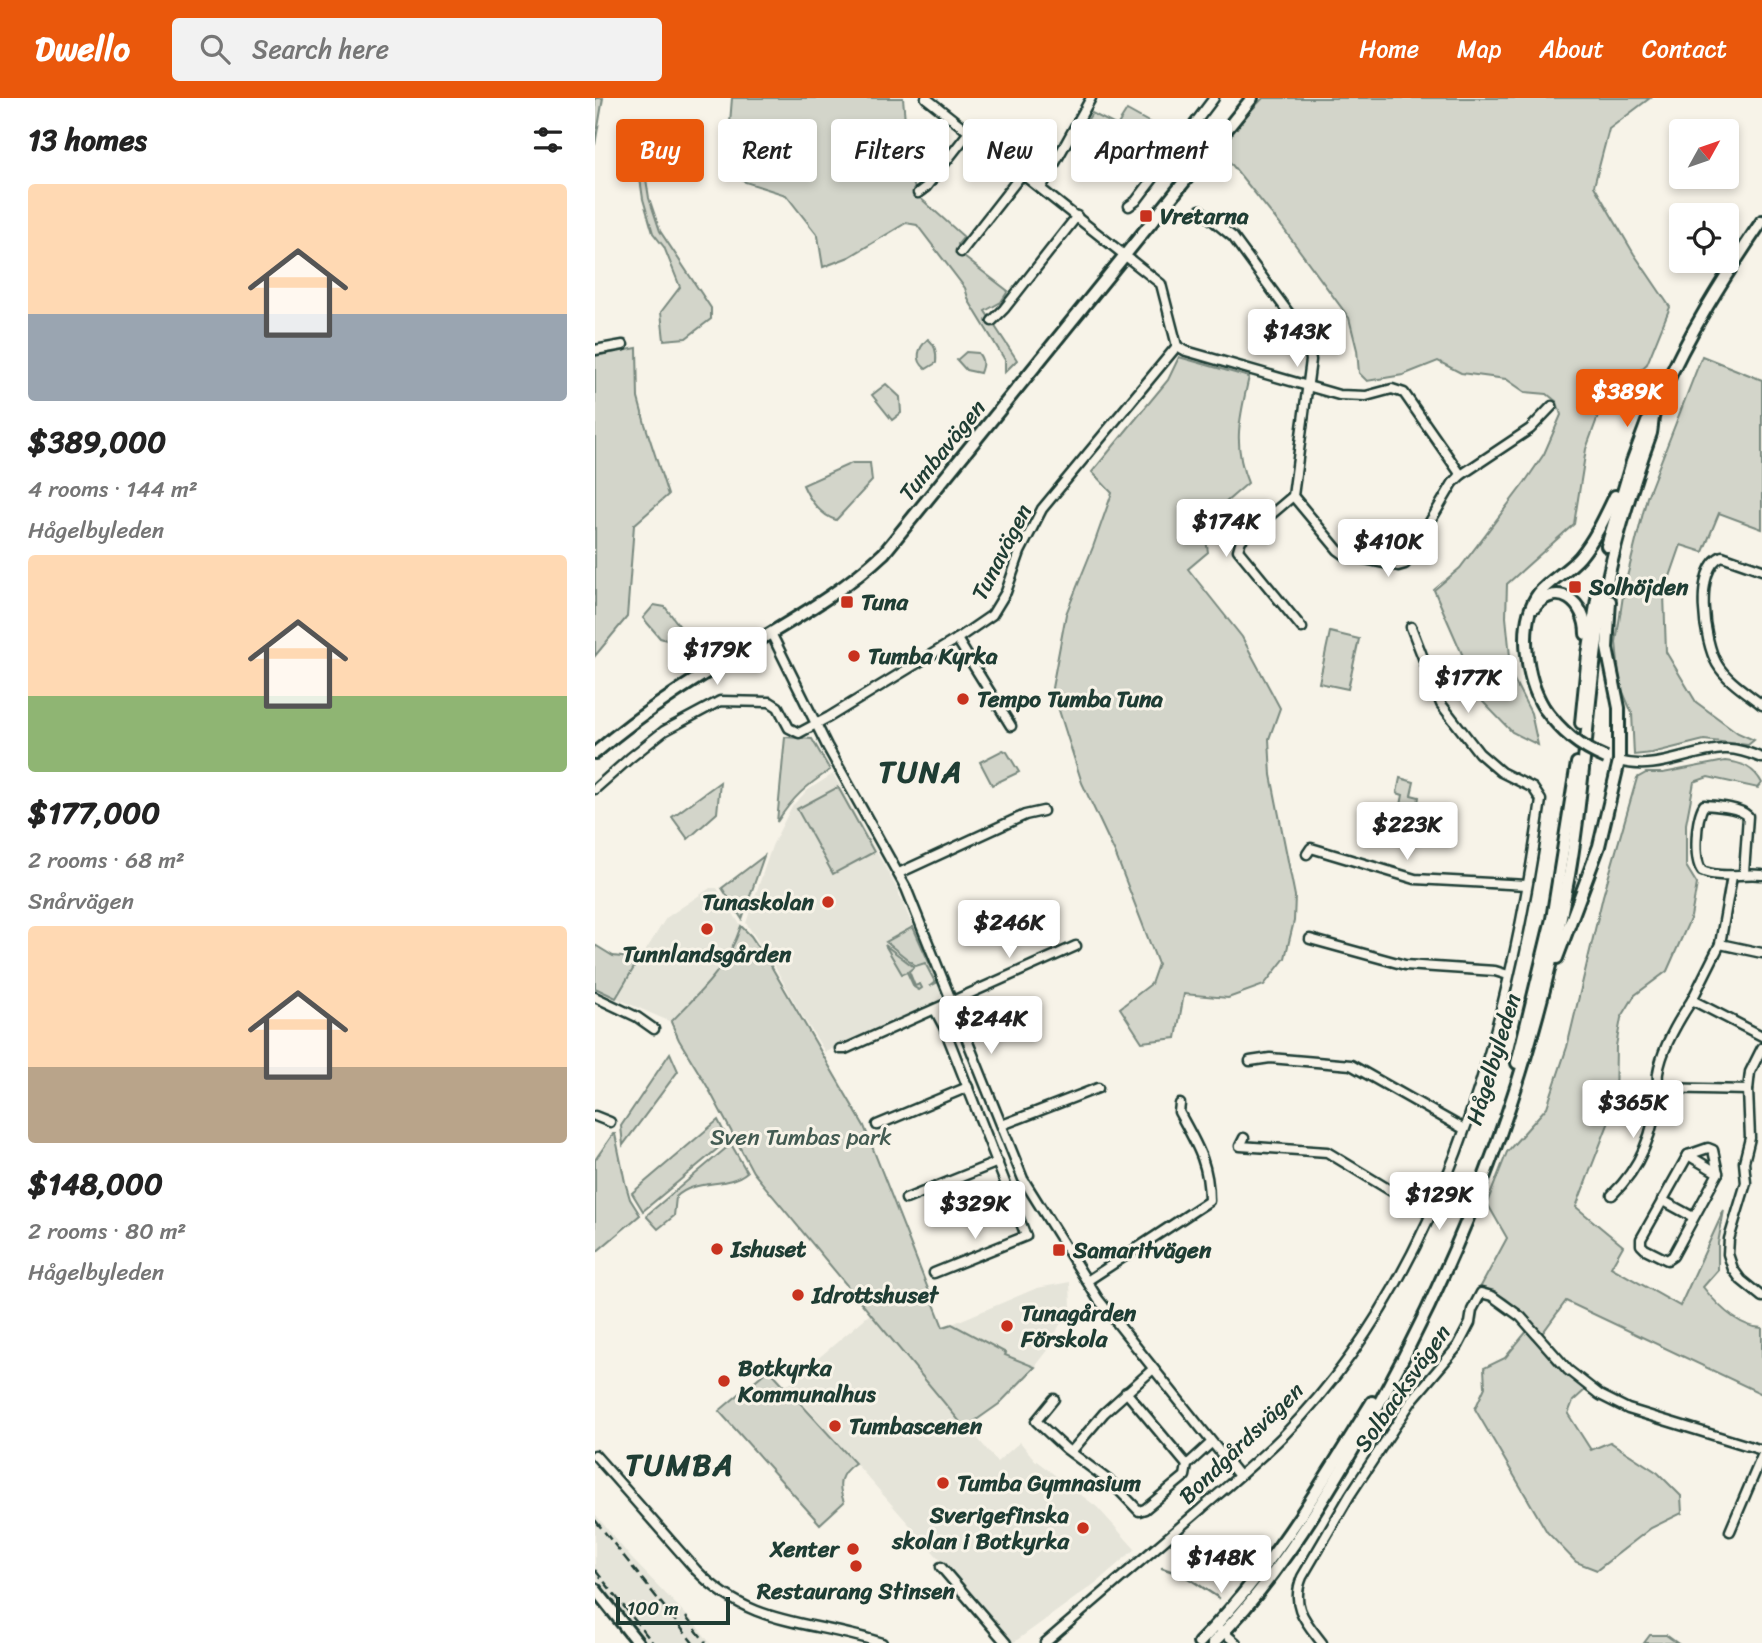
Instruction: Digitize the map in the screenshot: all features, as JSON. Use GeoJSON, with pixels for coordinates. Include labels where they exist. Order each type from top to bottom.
{"type":"FeatureCollection","features":[{"type":"Feature","properties":{"kind":"main road","name":"Tumbavägen"},"geometry":{"type":"LineString","coordinates":[[595,753],[653,707],[825,601],[884,553],[1252,98]]}},
{"type":"Feature","properties":{"kind":"main road","name":"Hågelbyleden"},"geometry":{"type":"LineString","coordinates":[[1213,1643],[1220,1629],[1303,1514],[1374,1400],[1426,1301],[1467,1207],[1521,1051],[1552,919],[1571,806],[1594,611],[1609,539],[1634,466],[1653,427],[1652,419],[1685,346],[1729,268],[1762,221]]}},
{"type":"Feature","properties":{"kind":"main road","name":"Hågelbyleden"},"geometry":{"type":"LineString","coordinates":[[1199,1643],[1220,1629],[1271,1574],[1325,1498],[1381,1402],[1432,1303],[1473,1210],[1508,1114],[1544,990],[1569,875],[1599,623],[1634,466]]}},
{"type":"Feature","properties":{"kind":"main road"},"geometry":{"type":"LineString","coordinates":[[1619,761],[1606,758],[1575,742],[1557,726],[1544,708],[1535,691],[1528,665],[1527,633],[1537,597],[1571,566],[1593,539],[1634,466]]}},
{"type":"Feature","properties":{"kind":"main road"},"geometry":{"type":"LineString","coordinates":[[1544,990],[1599,846],[1619,761],[1619,708],[1606,631],[1612,582],[1634,466]]}},
{"type":"Feature","properties":{"kind":"main road"},"geometry":{"type":"LineString","coordinates":[[1531,614],[1540,602],[1551,596],[1565,596],[1578,605],[1586,626],[1585,680]]}},
{"type":"Feature","properties":{"kind":"main road"},"geometry":{"type":"LineString","coordinates":[[595,1589],[638,1643]]}},
{"type":"Feature","properties":{"kind":"street"},"geometry":{"type":"LineString","coordinates":[[1041,188],[1091,98]]}},
{"type":"Feature","properties":{"kind":"street"},"geometry":{"type":"LineString","coordinates":[[1129,206],[1136,201],[1213,99]]}},
{"type":"Feature","properties":{"kind":"street"},"geometry":{"type":"LineString","coordinates":[[932,100],[963,127]]}},
{"type":"Feature","properties":{"kind":"street"},"geometry":{"type":"LineString","coordinates":[[918,193],[926,187],[963,140]]}},
{"type":"Feature","properties":{"kind":"street"},"geometry":{"type":"LineString","coordinates":[[961,252],[1016,182]]}},
{"type":"Feature","properties":{"kind":"street"},"geometry":{"type":"LineString","coordinates":[[1033,182],[1161,284],[1177,346],[1186,351],[1339,395],[1366,396],[1399,389],[1461,475]]}},
{"type":"Feature","properties":{"kind":"street"},"geometry":{"type":"LineString","coordinates":[[1200,210],[1233,237],[1307,338],[1311,360],[1293,496],[1238,545],[1240,554],[1302,628]]}},
{"type":"Feature","properties":{"kind":"street"},"geometry":{"type":"LineString","coordinates":[[992,321],[1077,216]]}},
{"type":"Feature","properties":{"kind":"street"},"geometry":{"type":"LineString","coordinates":[[595,350],[623,345]]}},
{"type":"Feature","properties":{"kind":"street","name":"Tunavägen"},"geometry":{"type":"LineString","coordinates":[[815,724],[992,615],[1006,592],[1020,552],[1042,509],[1177,346]]}},
{"type":"Feature","properties":{"kind":"street"},"geometry":{"type":"LineString","coordinates":[[1293,496],[1345,555],[1400,566],[1411,558],[1446,495],[1461,475],[1530,429],[1552,406]]}},
{"type":"Feature","properties":{"kind":"street"},"geometry":{"type":"LineString","coordinates":[[1762,570],[1722,556],[1709,568],[1704,589],[1704,615],[1709,644],[1717,664],[1762,705]]}},
{"type":"Feature","properties":{"kind":"street","name":"Bondgårdsvägen"},"geometry":{"type":"LineString","coordinates":[[1045,1643],[1284,1435],[1335,1378],[1414,1254],[1464,1129],[1509,975],[1541,800],[1537,792],[1501,772],[1486,759],[1441,704],[1411,627]]}},
{"type":"Feature","properties":{"kind":"street"},"geometry":{"type":"LineString","coordinates":[[771,633],[815,724],[899,873],[1023,1179],[1087,1281],[1153,1370],[1239,1476]]}},
{"type":"Feature","properties":{"kind":"street"},"geometry":{"type":"LineString","coordinates":[[957,639],[1010,726]]}},
{"type":"Feature","properties":{"kind":"street"},"geometry":{"type":"LineString","coordinates":[[595,789],[664,731],[720,701],[770,702],[778,707],[789,728],[796,732],[815,724]]}},
{"type":"Feature","properties":{"kind":"street"},"geometry":{"type":"LineString","coordinates":[[1619,761],[1657,764],[1723,749],[1762,757]]}},
{"type":"Feature","properties":{"kind":"street"},"geometry":{"type":"LineString","coordinates":[[1744,873],[1748,816],[1738,811],[1703,805],[1700,813],[1697,864],[1704,873],[1762,875]]}},
{"type":"Feature","properties":{"kind":"street"},"geometry":{"type":"LineString","coordinates":[[899,873],[1025,815],[1043,811]]}},
{"type":"Feature","properties":{"kind":"street"},"geometry":{"type":"LineString","coordinates":[[1307,854],[1311,848],[1415,879],[1527,885]]}},
{"type":"Feature","properties":{"kind":"street"},"geometry":{"type":"LineString","coordinates":[[1612,1195],[1626,1182],[1644,1152],[1652,1130],[1658,1073],[1664,1051],[1720,944],[1732,876]]}},
{"type":"Feature","properties":{"kind":"street"},"geometry":{"type":"LineString","coordinates":[[1310,939],[1405,965],[1495,971],[1509,975]]}},
{"type":"Feature","properties":{"kind":"street"},"geometry":{"type":"LineString","coordinates":[[1720,944],[1762,953]]}},
{"type":"Feature","properties":{"kind":"street"},"geometry":{"type":"LineString","coordinates":[[840,1049],[935,1010],[1076,946]]}},
{"type":"Feature","properties":{"kind":"street"},"geometry":{"type":"LineString","coordinates":[[595,997],[638,1017],[654,1030]]}},
{"type":"Feature","properties":{"kind":"street"},"geometry":{"type":"LineString","coordinates":[[1692,1000],[1762,1037]]}},
{"type":"Feature","properties":{"kind":"street"},"geometry":{"type":"LineString","coordinates":[[934,1273],[1026,1236],[935,1010]]}},
{"type":"Feature","properties":{"kind":"street"},"geometry":{"type":"LineString","coordinates":[[1762,1048],[1750,1072],[1750,1138],[1744,1162],[1746,1184],[1729,1239],[1728,1254],[1733,1269],[1741,1280],[1762,1297]]}},
{"type":"Feature","properties":{"kind":"street"},"geometry":{"type":"LineString","coordinates":[[1250,1061],[1270,1058],[1351,1065],[1464,1129]]}},
{"type":"Feature","properties":{"kind":"street"},"geometry":{"type":"LineString","coordinates":[[877,1125],[968,1087]]}},
{"type":"Feature","properties":{"kind":"street"},"geometry":{"type":"LineString","coordinates":[[1002,1125],[1098,1088]]}},
{"type":"Feature","properties":{"kind":"street"},"geometry":{"type":"LineString","coordinates":[[1658,1088],[1748,1090]]}},
{"type":"Feature","properties":{"kind":"street"},"geometry":{"type":"LineString","coordinates":[[1087,1281],[1209,1201],[1209,1179],[1205,1163],[1179,1112],[1180,1104]]}},
{"type":"Feature","properties":{"kind":"street"},"geometry":{"type":"LineString","coordinates":[[595,1116],[610,1122]]}},
{"type":"Feature","properties":{"kind":"street"},"geometry":{"type":"LineString","coordinates":[[1244,1138],[1240,1146],[1327,1152],[1431,1215]]}},
{"type":"Feature","properties":{"kind":"street"},"geometry":{"type":"LineString","coordinates":[[1708,1148],[1713,1150],[1718,1173],[1673,1256],[1667,1260],[1641,1245],[1641,1240],[1688,1155],[1708,1148]]}},
{"type":"Feature","properties":{"kind":"street"},"geometry":{"type":"LineString","coordinates":[[1688,1155],[1718,1173]]}},
{"type":"Feature","properties":{"kind":"street"},"geometry":{"type":"LineString","coordinates":[[906,1199],[997,1162]]}},
{"type":"Feature","properties":{"kind":"street"},"geometry":{"type":"LineString","coordinates":[[1662,1200],[1693,1217]]}},
{"type":"Feature","properties":{"kind":"street","name":"Solbacksvägen"},"geometry":{"type":"LineString","coordinates":[[1322,1643],[1301,1616],[1298,1586],[1301,1577],[1350,1495],[1413,1399],[1458,1346],[1470,1324],[1472,1310],[1481,1293],[1492,1296],[1521,1317],[1568,1370],[1599,1395],[1628,1409],[1762,1450]]}},
{"type":"Feature","properties":{"kind":"street"},"geometry":{"type":"LineString","coordinates":[[1072,1452],[1104,1413],[1153,1370]]}},
{"type":"Feature","properties":{"kind":"street"},"geometry":{"type":"LineString","coordinates":[[1126,1392],[1187,1465]]}},
{"type":"Feature","properties":{"kind":"street"},"geometry":{"type":"LineString","coordinates":[[1054,1399],[1036,1421],[1112,1483],[1139,1511],[1185,1476],[1187,1465],[1211,1443]]}},
{"type":"Feature","properties":{"kind":"street"},"geometry":{"type":"LineString","coordinates":[[595,1455],[696,1570],[735,1602],[785,1622],[850,1632],[882,1643]]}},
{"type":"Feature","properties":{"kind":"street"},"geometry":{"type":"LineString","coordinates":[[1730,1531],[1762,1456]]}},
{"type":"Feature","properties":{"kind":"street"},"geometry":{"type":"LineString","coordinates":[[941,1567],[1006,1643]]}},
{"type":"Feature","properties":{"kind":"street"},"geometry":{"type":"LineString","coordinates":[[1220,1629],[1236,1643]]}},
{"type":"Feature","properties":{"kind":"shaded area","name":"Tunaskolan"},"geometry":{"type":"Polygon","coordinates":[[[833,774],[895,885],[942,994],[939,1002],[825,1052],[746,923],[772,846],[792,806],[808,790],[833,774]]]}},
{"type":"Feature","properties":{"kind":"shaded area"},"geometry":{"type":"Polygon","coordinates":[[[710,888],[717,888],[741,926],[734,947],[714,978],[671,1022],[616,998],[666,918],[710,888]]]}},
{"type":"Feature","properties":{"kind":"shaded area","name":"Tunagården Förskola"},"geometry":{"type":"Polygon","coordinates":[[[1070,1282],[1071,1308],[1049,1349],[1035,1367],[991,1349],[952,1324],[1037,1288],[1070,1282]]]}},
{"type":"Feature","properties":{"kind":"shaded area","name":"Tumba Gymnasium"},"geometry":{"type":"Polygon","coordinates":[[[877,1308],[997,1462],[1020,1442],[1035,1460],[1097,1507],[1135,1549],[1097,1582],[1013,1643],[787,1385],[877,1308]]]}},
{"type":"Feature","properties":{"kind":"shaded area"},"geometry":{"type":"Polygon","coordinates":[[[595,1514],[632,1559],[710,1643],[648,1643],[595,1576],[595,1514]]]}},
{"type":"Feature","properties":{"kind":"green space"},"geometry":{"type":"Polygon","coordinates":[[[595,98],[603,98],[595,145],[595,98]]]}},
{"type":"Feature","properties":{"kind":"green space"},"geometry":{"type":"Polygon","coordinates":[[[732,98],[903,98],[905,119],[831,119],[831,182],[912,182],[918,196],[964,237],[958,244],[960,254],[1008,291],[1001,302],[985,311],[1017,360],[1005,372],[1005,360],[969,301],[965,288],[917,225],[906,223],[849,257],[823,267],[818,236],[786,195],[745,182],[817,182],[817,119],[730,119],[732,98]]]}},
{"type":"Feature","properties":{"kind":"green space"},"geometry":{"type":"Polygon","coordinates":[[[1263,98],[1650,98],[1609,129],[1594,186],[1634,254],[1670,307],[1647,364],[1602,405],[1586,449],[1574,524],[1507,584],[1506,617],[1512,676],[1531,713],[1538,745],[1512,732],[1483,702],[1434,590],[1460,568],[1544,454],[1561,415],[1557,402],[1547,394],[1525,392],[1506,379],[1461,373],[1438,361],[1403,375],[1367,381],[1359,373],[1357,350],[1349,318],[1283,228],[1232,165],[1232,133],[1263,98]]]}},
{"type":"Feature","properties":{"kind":"green space"},"geometry":{"type":"Polygon","coordinates":[[[1127,110],[1143,119],[1121,119],[1127,110]]]}},
{"type":"Feature","properties":{"kind":"green space"},"geometry":{"type":"Polygon","coordinates":[[[1092,113],[1104,119],[1088,119],[1092,113]]]}},
{"type":"Feature","properties":{"kind":"green space"},"geometry":{"type":"Polygon","coordinates":[[[641,182],[646,182],[660,231],[711,308],[711,319],[686,338],[664,340],[661,312],[680,287],[664,247],[653,233],[641,182]]]}},
{"type":"Feature","properties":{"kind":"green space"},"geometry":{"type":"Polygon","coordinates":[[[928,339],[936,353],[936,363],[926,369],[920,362],[919,354],[928,339]]]}},
{"type":"Feature","properties":{"kind":"green space"},"geometry":{"type":"Polygon","coordinates":[[[637,348],[638,398],[668,495],[634,525],[627,617],[595,656],[595,356],[637,348]]]}},
{"type":"Feature","properties":{"kind":"green space"},"geometry":{"type":"Polygon","coordinates":[[[966,352],[978,353],[980,356],[980,373],[966,370],[957,360],[966,352]]]}},
{"type":"Feature","properties":{"kind":"green space"},"geometry":{"type":"Polygon","coordinates":[[[1702,356],[1762,380],[1762,529],[1719,513],[1703,552],[1681,545],[1664,594],[1666,652],[1696,702],[1738,733],[1754,740],[1748,745],[1704,740],[1634,755],[1632,713],[1620,685],[1616,642],[1624,589],[1647,497],[1702,356]]]}},
{"type":"Feature","properties":{"kind":"green space"},"geometry":{"type":"Polygon","coordinates":[[[1179,357],[1249,377],[1239,430],[1240,455],[1248,483],[1203,522],[1208,552],[1188,569],[1242,637],[1280,708],[1269,739],[1271,775],[1295,896],[1294,921],[1285,958],[1264,985],[1228,998],[1184,994],[1176,1038],[1142,1042],[1120,1008],[1151,984],[1158,964],[1115,853],[1082,783],[1052,688],[1066,614],[1112,493],[1092,472],[1168,380],[1179,357]]]}},
{"type":"Feature","properties":{"kind":"green space"},"geometry":{"type":"Polygon","coordinates":[[[886,384],[900,397],[901,413],[892,420],[872,395],[886,384]]]}},
{"type":"Feature","properties":{"kind":"green space"},"geometry":{"type":"Polygon","coordinates":[[[852,463],[870,463],[872,481],[836,520],[816,506],[803,485],[852,463]]]}},
{"type":"Feature","properties":{"kind":"green space"},"geometry":{"type":"Polygon","coordinates":[[[654,605],[665,607],[681,628],[674,642],[660,638],[643,618],[654,605]]]}},
{"type":"Feature","properties":{"kind":"green space"},"geometry":{"type":"Polygon","coordinates":[[[1330,632],[1359,639],[1348,689],[1319,683],[1330,632]]]}},
{"type":"Feature","properties":{"kind":"green space"},"geometry":{"type":"Polygon","coordinates":[[[785,737],[812,739],[830,770],[801,793],[777,822],[785,737]]]}},
{"type":"Feature","properties":{"kind":"green space"},"geometry":{"type":"Polygon","coordinates":[[[1003,750],[1019,772],[992,785],[980,762],[1003,750]]]}},
{"type":"Feature","properties":{"kind":"green space"},"geometry":{"type":"Polygon","coordinates":[[[1725,761],[1747,767],[1762,783],[1758,788],[1708,777],[1694,782],[1686,824],[1686,866],[1697,884],[1691,917],[1667,971],[1635,995],[1621,1018],[1616,1046],[1615,1106],[1576,1207],[1623,1246],[1611,1267],[1680,1306],[1724,1210],[1718,1243],[1718,1270],[1703,1287],[1721,1308],[1736,1319],[1762,1328],[1762,1394],[1566,1301],[1541,1335],[1506,1299],[1480,1288],[1507,1238],[1487,1203],[1507,1152],[1547,1107],[1567,1047],[1603,896],[1637,778],[1646,773],[1663,773],[1725,761]]]}},
{"type":"Feature","properties":{"kind":"green space"},"geometry":{"type":"Polygon","coordinates":[[[1400,778],[1414,782],[1411,795],[1419,797],[1418,803],[1428,806],[1425,821],[1408,817],[1410,807],[1401,805],[1403,795],[1397,793],[1400,778]]]}},
{"type":"Feature","properties":{"kind":"green space"},"geometry":{"type":"Polygon","coordinates":[[[720,782],[717,813],[688,839],[672,817],[720,782]]]}},
{"type":"Feature","properties":{"kind":"green space"},"geometry":{"type":"Polygon","coordinates":[[[838,787],[874,852],[833,874],[797,809],[838,787]]]}},
{"type":"Feature","properties":{"kind":"green space"},"geometry":{"type":"Polygon","coordinates":[[[764,856],[742,919],[722,888],[764,856]]]}},
{"type":"Feature","properties":{"kind":"green space","name":"Sven Tumbas park"},"geometry":{"type":"Polygon","coordinates":[[[741,926],[771,966],[864,1126],[943,1327],[952,1324],[1006,1353],[1005,1355],[1035,1367],[999,1404],[965,1428],[753,1172],[679,1040],[671,1022],[721,967],[741,926]]]}},
{"type":"Feature","properties":{"kind":"green space"},"geometry":{"type":"Polygon","coordinates":[[[913,927],[938,982],[930,986],[935,982],[925,963],[916,966],[886,942],[913,927]]]}},
{"type":"Feature","properties":{"kind":"green space"},"geometry":{"type":"Polygon","coordinates":[[[595,945],[613,956],[639,959],[616,998],[595,988],[595,945]]]}},
{"type":"Feature","properties":{"kind":"green space"},"geometry":{"type":"Polygon","coordinates":[[[885,945],[914,967],[909,971],[915,986],[920,984],[922,988],[919,990],[914,987],[907,972],[902,974],[885,945]]]}},
{"type":"Feature","properties":{"kind":"green space"},"geometry":{"type":"Polygon","coordinates":[[[670,1053],[678,1071],[623,1145],[621,1126],[670,1053]]]}},
{"type":"Feature","properties":{"kind":"green space"},"geometry":{"type":"Polygon","coordinates":[[[718,1120],[728,1140],[643,1211],[632,1193],[718,1120]]]}},
{"type":"Feature","properties":{"kind":"green space"},"geometry":{"type":"Polygon","coordinates":[[[613,1134],[630,1199],[640,1215],[595,1253],[595,1160],[613,1134]]]}},
{"type":"Feature","properties":{"kind":"green space"},"geometry":{"type":"Polygon","coordinates":[[[731,1144],[747,1172],[730,1180],[684,1191],[676,1197],[674,1216],[658,1229],[647,1217],[648,1214],[731,1144]]]}},
{"type":"Feature","properties":{"kind":"green space"},"geometry":{"type":"Polygon","coordinates":[[[1527,1331],[1556,1365],[1585,1390],[1573,1401],[1568,1414],[1591,1450],[1610,1442],[1658,1473],[1681,1496],[1682,1513],[1651,1528],[1597,1570],[1576,1562],[1547,1532],[1475,1409],[1485,1387],[1484,1368],[1505,1358],[1527,1331]]]}},
{"type":"Feature","properties":{"kind":"green space"},"geometry":{"type":"Polygon","coordinates":[[[769,1369],[855,1463],[841,1480],[844,1502],[820,1524],[719,1411],[769,1369]]]}},
{"type":"Feature","properties":{"kind":"green space"},"geometry":{"type":"Polygon","coordinates":[[[1650,1635],[1666,1635],[1677,1643],[1644,1643],[1650,1635]]]}},
{"type":"Feature","properties":{"kind":"waterway"},"geometry":{"type":"LineString","coordinates":[[1162,1568],[1185,1576],[1219,1598]]}},
{"type":"Feature","properties":{"kind":"railway"},"geometry":{"type":"LineString","coordinates":[[595,1520],[693,1643]]}},
{"type":"Feature","properties":{"kind":"railway"},"geometry":{"type":"LineString","coordinates":[[595,1570],[653,1643]]}},
{"type":"Feature","properties":{"kind":"railway"},"geometry":{"type":"LineString","coordinates":[[686,1617],[706,1643]]}},
{"type":"Feature","properties":{"kind":"place","name":"Vretarna"},"geometry":{"type":"Point","coordinates":[1146,216]}},
{"type":"Feature","properties":{"kind":"place","name":"Solhöjden"},"geometry":{"type":"Point","coordinates":[1575,587]}},
{"type":"Feature","properties":{"kind":"place","name":"Tuna"},"geometry":{"type":"Point","coordinates":[847,602]}},
{"type":"Feature","properties":{"kind":"place","name":"Tumba Kyrka"},"geometry":{"type":"Point","coordinates":[854,656]}},
{"type":"Feature","properties":{"kind":"place","name":"Tempo Tumba Tuna"},"geometry":{"type":"Point","coordinates":[963,699]}},
{"type":"Feature","properties":{"kind":"place","name":"Tunaskolan"},"geometry":{"type":"Point","coordinates":[828,902]}},
{"type":"Feature","properties":{"kind":"place","name":"Tunnlandsgården"},"geometry":{"type":"Point","coordinates":[707,929]}},
{"type":"Feature","properties":{"kind":"place","name":"Ishuset"},"geometry":{"type":"Point","coordinates":[717,1249]}},
{"type":"Feature","properties":{"kind":"place","name":"Samaritvägen"},"geometry":{"type":"Point","coordinates":[1059,1250]}},
{"type":"Feature","properties":{"kind":"place","name":"Idrottshuset"},"geometry":{"type":"Point","coordinates":[798,1295]}},
{"type":"Feature","properties":{"kind":"place","name":"Tunagården Förskola"},"geometry":{"type":"Point","coordinates":[1007,1326]}},
{"type":"Feature","properties":{"kind":"place","name":"Botkyrka Kommunalhus"},"geometry":{"type":"Point","coordinates":[724,1381]}},
{"type":"Feature","properties":{"kind":"place","name":"Tumbascenen"},"geometry":{"type":"Point","coordinates":[835,1426]}},
{"type":"Feature","properties":{"kind":"place","name":"Tumba Gymnasium"},"geometry":{"type":"Point","coordinates":[943,1483]}},
{"type":"Feature","properties":{"kind":"place","name":"Sverigefinska skolan i Botkyrka"},"geometry":{"type":"Point","coordinates":[1083,1528]}},
{"type":"Feature","properties":{"kind":"place","name":"Xenter"},"geometry":{"type":"Point","coordinates":[853,1549]}},
{"type":"Feature","properties":{"kind":"place","name":"Restaurang Stinsen"},"geometry":{"type":"Point","coordinates":[856,1566]}},
{"type":"Feature","properties":{"kind":"district","name":"TUNA"},"geometry":{"type":"Point","coordinates":[921,772]}},
{"type":"Feature","properties":{"kind":"district","name":"TUMBA"},"geometry":{"type":"Point","coordinates":[680,1465]}}]}
